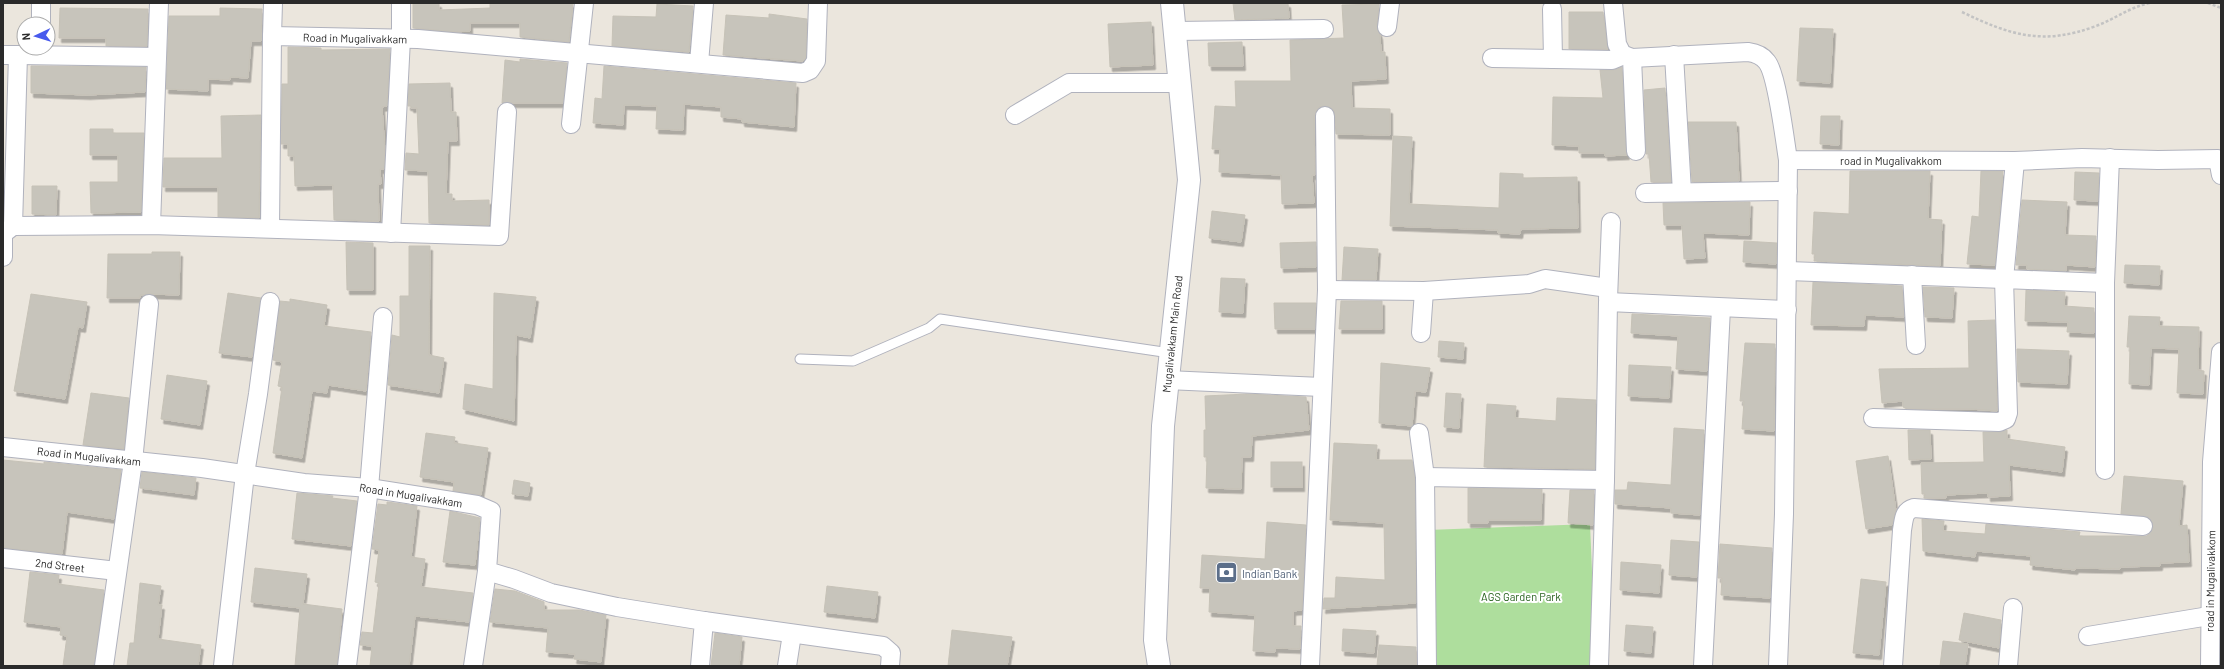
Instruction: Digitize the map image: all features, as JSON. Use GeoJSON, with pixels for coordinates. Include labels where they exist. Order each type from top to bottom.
{"type":"FeatureCollection","features":[{"type":"Feature","properties":{"kind":"street"},"geometry":{"type":"LineString","coordinates":[[41,3],[41,16]]}},
{"type":"Feature","properties":{"kind":"street"},"geometry":{"type":"LineString","coordinates":[[151,225],[159,3]]}},
{"type":"Feature","properties":{"kind":"street"},"geometry":{"type":"LineString","coordinates":[[270,228],[273,3]]}},
{"type":"Feature","properties":{"kind":"street"},"geometry":{"type":"LineString","coordinates":[[390,233],[401,39],[401,3]]}},
{"type":"Feature","properties":{"kind":"street"},"geometry":{"type":"LineString","coordinates":[[571,124],[584,3]]}},
{"type":"Feature","properties":{"kind":"street"},"geometry":{"type":"LineString","coordinates":[[699,63],[704,3]]}},
{"type":"Feature","properties":{"kind":"street","name":"Road in Mugalivakkam"},"geometry":{"type":"LineString","coordinates":[[272,36],[401,39],[803,73],[810,70],[816,61],[818,3]]}},
{"type":"Feature","properties":{"kind":"street","name":"Mugalivakkam Main Road"},"geometry":{"type":"LineString","coordinates":[[1159,666],[1154,640],[1167,380],[1189,180],[1172,3]]}},
{"type":"Feature","properties":{"kind":"street"},"geometry":{"type":"LineString","coordinates":[[1387,27],[1390,3]]}},
{"type":"Feature","properties":{"kind":"street"},"geometry":{"type":"LineString","coordinates":[[1613,3],[1617,44],[1619,50],[1628,56]]}},
{"type":"Feature","properties":{"kind":"street"},"geometry":{"type":"LineString","coordinates":[[1552,9],[1553,59]]}},
{"type":"Feature","properties":{"kind":"street"},"geometry":{"type":"LineString","coordinates":[[1175,31],[1324,29]]}},
{"type":"Feature","properties":{"kind":"street"},"geometry":{"type":"LineString","coordinates":[[56,52],[156,57]]}},
{"type":"Feature","properties":{"kind":"street"},"geometry":{"type":"LineString","coordinates":[[1492,58],[1612,60],[1628,56],[1748,52],[1758,54],[1768,63],[1772,73],[1781,115],[1788,160],[1788,271],[1784,514],[1778,666]]}},
{"type":"Feature","properties":{"kind":"street"},"geometry":{"type":"LineString","coordinates":[[3,257],[6,233],[10,55]]}},
{"type":"Feature","properties":{"kind":"street"},"geometry":{"type":"LineString","coordinates":[[1674,55],[1682,192]]}},
{"type":"Feature","properties":{"kind":"street"},"geometry":{"type":"LineString","coordinates":[[1628,56],[1636,151]]}},
{"type":"Feature","properties":{"kind":"street"},"geometry":{"type":"LineString","coordinates":[[1015,115],[1069,83],[1180,83]]}},
{"type":"Feature","properties":{"kind":"street"},"geometry":{"type":"LineString","coordinates":[[6,233],[151,225],[499,236],[507,112]]}},
{"type":"Feature","properties":{"kind":"street"},"geometry":{"type":"LineString","coordinates":[[1310,666],[1327,290],[1325,116]]}},
{"type":"Feature","properties":{"kind":"street"},"geometry":{"type":"LineString","coordinates":[[2106,470],[2106,283],[2110,158]]}},
{"type":"Feature","properties":{"kind":"street","name":"road in Mugalivakkom"},"geometry":{"type":"LineString","coordinates":[[1788,160],[2015,161],[2110,158],[2220,164]]}},
{"type":"Feature","properties":{"kind":"street"},"geometry":{"type":"LineString","coordinates":[[1873,418],[1999,422],[2006,419],[2008,413],[2004,279],[2015,161]]}},
{"type":"Feature","properties":{"kind":"street"},"geometry":{"type":"LineString","coordinates":[[1645,193],[1788,191]]}},
{"type":"Feature","properties":{"kind":"street"},"geometry":{"type":"LineString","coordinates":[[1598,666],[1605,480],[1610,222]]}},
{"type":"Feature","properties":{"kind":"street"},"geometry":{"type":"LineString","coordinates":[[1788,271],[2106,283]]}},
{"type":"Feature","properties":{"kind":"street"},"geometry":{"type":"LineString","coordinates":[[1912,275],[1916,345]]}},
{"type":"Feature","properties":{"kind":"street"},"geometry":{"type":"LineString","coordinates":[[1327,290],[1424,291],[1529,284],[1545,279],[1608,295],[1721,308],[1787,310]]}},
{"type":"Feature","properties":{"kind":"street"},"geometry":{"type":"LineString","coordinates":[[1421,333],[1424,291]]}},
{"type":"Feature","properties":{"kind":"street"},"geometry":{"type":"LineString","coordinates":[[223,666],[245,474],[258,394],[270,302]]}},
{"type":"Feature","properties":{"kind":"street"},"geometry":{"type":"LineString","coordinates":[[104,666],[133,461],[149,304]]}},
{"type":"Feature","properties":{"kind":"street"},"geometry":{"type":"LineString","coordinates":[[1704,666],[1721,308]]}},
{"type":"Feature","properties":{"kind":"street"},"geometry":{"type":"LineString","coordinates":[[347,666],[369,488],[383,317]]}},
{"type":"Feature","properties":{"kind":"street","name":"road in Mugalivakkom"},"geometry":{"type":"LineString","coordinates":[[2210,666],[2209,616],[2212,462],[2221,352]]}},
{"type":"Feature","properties":{"kind":"street"},"geometry":{"type":"LineString","coordinates":[[1167,380],[1322,386]]}},
{"type":"Feature","properties":{"kind":"street"},"geometry":{"type":"LineString","coordinates":[[1419,433],[1425,477],[1427,666]]}},
{"type":"Feature","properties":{"kind":"street","name":"Road in Mugalivakkam"},"geometry":{"type":"LineString","coordinates":[[3,447],[304,482],[369,488],[478,505],[491,512],[487,571]]}},
{"type":"Feature","properties":{"kind":"street"},"geometry":{"type":"LineString","coordinates":[[1425,477],[1605,480]]}},
{"type":"Feature","properties":{"kind":"street"},"geometry":{"type":"LineString","coordinates":[[1893,666],[1902,530],[1904,517],[1910,509],[1914,508],[2143,526]]}},
{"type":"Feature","properties":{"kind":"street","name":"2nd Street"},"geometry":{"type":"LineString","coordinates":[[3,558],[117,571]]}},
{"type":"Feature","properties":{"kind":"street"},"geometry":{"type":"LineString","coordinates":[[473,666],[487,571],[514,579],[551,593],[617,607],[792,634],[883,646],[891,653],[890,666]]}},
{"type":"Feature","properties":{"kind":"street"},"geometry":{"type":"LineString","coordinates":[[2008,666],[2014,608]]}},
{"type":"Feature","properties":{"kind":"street"},"geometry":{"type":"LineString","coordinates":[[2088,636],[2209,616]]}},
{"type":"Feature","properties":{"kind":"street"},"geometry":{"type":"LineString","coordinates":[[700,666],[704,621]]}},
{"type":"Feature","properties":{"kind":"street"},"geometry":{"type":"LineString","coordinates":[[787,666],[792,634]]}},
{"type":"Feature","properties":{"kind":"lane"},"geometry":{"type":"LineString","coordinates":[[800,359],[853,361],[929,328],[940,319],[1170,353]]}},
{"type":"Feature","properties":{"kind":"path"},"geometry":{"type":"LineString","coordinates":[[1962,12],[1996,28],[2015,34],[2037,37],[2060,35],[2097,26],[2121,13],[2150,3]]}},
{"type":"Feature","properties":{"kind":"path"},"geometry":{"type":"LineString","coordinates":[[2208,3],[2221,8]]}},
{"type":"Feature","properties":{"kind":"green space","name":"AGS Garden Park"},"geometry":{"type":"Polygon","coordinates":[[[1590,524],[1596,666],[1429,666],[1428,530],[1590,524]]]}},
{"type":"Feature","properties":{"kind":"building"},"geometry":{"type":"Polygon","coordinates":[[[413,3],[439,3],[439,10],[490,8],[490,3],[573,3],[569,42],[520,37],[520,23],[470,23],[470,31],[455,32],[413,28],[413,3]]]}},
{"type":"Feature","properties":{"kind":"building"},"geometry":{"type":"Polygon","coordinates":[[[1233,3],[1288,3],[1289,18],[1235,20],[1233,3]]]}},
{"type":"Feature","properties":{"kind":"building"},"geometry":{"type":"Polygon","coordinates":[[[657,4],[693,6],[689,52],[612,46],[613,16],[656,17],[657,4]]]}},
{"type":"Feature","properties":{"kind":"building"},"geometry":{"type":"Polygon","coordinates":[[[1379,4],[1377,26],[1380,35],[1381,52],[1385,52],[1386,79],[1351,81],[1352,108],[1390,109],[1390,135],[1336,134],[1334,110],[1325,106],[1319,107],[1314,116],[1315,175],[1312,175],[1314,203],[1282,204],[1281,175],[1219,172],[1220,149],[1212,149],[1215,106],[1236,107],[1235,81],[1291,81],[1290,40],[1344,38],[1342,5],[1379,4]]]}},
{"type":"Feature","properties":{"kind":"building"},"geometry":{"type":"Polygon","coordinates":[[[60,8],[148,9],[147,46],[106,46],[106,38],[59,38],[60,8]]]}},
{"type":"Feature","properties":{"kind":"building"},"geometry":{"type":"Polygon","coordinates":[[[220,8],[262,9],[261,41],[251,41],[248,78],[230,77],[230,80],[208,79],[208,91],[166,89],[169,16],[220,16],[220,8]]]}},
{"type":"Feature","properties":{"kind":"building"},"geometry":{"type":"Polygon","coordinates":[[[1569,12],[1603,12],[1608,49],[1569,49],[1569,12]]]}},
{"type":"Feature","properties":{"kind":"building"},"geometry":{"type":"Polygon","coordinates":[[[769,14],[807,19],[806,58],[803,61],[723,55],[726,15],[769,18],[769,14]]]}},
{"type":"Feature","properties":{"kind":"building"},"geometry":{"type":"Polygon","coordinates":[[[1151,22],[1153,65],[1110,67],[1108,24],[1151,22]]]}},
{"type":"Feature","properties":{"kind":"building"},"geometry":{"type":"Polygon","coordinates":[[[1800,28],[1833,29],[1830,83],[1797,81],[1800,28]]]}},
{"type":"Feature","properties":{"kind":"building"},"geometry":{"type":"Polygon","coordinates":[[[1242,42],[1243,66],[1209,66],[1208,43],[1242,42]]]}},
{"type":"Feature","properties":{"kind":"building"},"geometry":{"type":"Polygon","coordinates":[[[288,47],[321,48],[321,50],[390,49],[387,106],[382,107],[385,152],[384,169],[380,169],[381,184],[378,184],[379,221],[334,220],[333,185],[295,186],[294,156],[288,156],[288,144],[281,144],[282,84],[288,84],[288,47]]]}},
{"type":"Feature","properties":{"kind":"building"},"geometry":{"type":"Polygon","coordinates":[[[520,59],[567,63],[563,103],[502,103],[505,60],[520,62],[520,59]]]}},
{"type":"Feature","properties":{"kind":"building"},"geometry":{"type":"Polygon","coordinates":[[[31,66],[146,67],[145,92],[88,95],[31,93],[31,66]]]}},
{"type":"Feature","properties":{"kind":"building"},"geometry":{"type":"Polygon","coordinates":[[[604,66],[796,83],[794,127],[742,122],[742,119],[721,117],[721,107],[684,104],[683,130],[656,129],[657,106],[624,105],[623,125],[593,123],[595,98],[602,99],[604,66]]]}},
{"type":"Feature","properties":{"kind":"building"},"geometry":{"type":"Polygon","coordinates":[[[1622,67],[1627,155],[1605,156],[1605,153],[1579,153],[1579,146],[1552,145],[1553,97],[1603,98],[1600,70],[1612,70],[1622,67]]]}},
{"type":"Feature","properties":{"kind":"building"},"geometry":{"type":"Polygon","coordinates":[[[450,83],[451,112],[456,112],[457,141],[448,141],[446,194],[452,194],[452,201],[489,200],[489,225],[429,223],[428,171],[405,170],[406,153],[419,154],[417,108],[411,108],[411,106],[408,106],[409,84],[450,83]]]}},
{"type":"Feature","properties":{"kind":"building"},"geometry":{"type":"Polygon","coordinates":[[[1665,88],[1671,182],[1651,182],[1649,154],[1646,154],[1644,90],[1665,88]]]}},
{"type":"Feature","properties":{"kind":"building"},"geometry":{"type":"Polygon","coordinates":[[[261,115],[259,218],[218,217],[218,187],[163,187],[164,158],[222,158],[221,116],[261,115]]]}},
{"type":"Feature","properties":{"kind":"building"},"geometry":{"type":"Polygon","coordinates":[[[1821,116],[1840,116],[1839,145],[1820,144],[1821,116]]]}},
{"type":"Feature","properties":{"kind":"building"},"geometry":{"type":"Polygon","coordinates":[[[1688,122],[1736,122],[1739,181],[1692,182],[1688,122]]]}},
{"type":"Feature","properties":{"kind":"building"},"geometry":{"type":"Polygon","coordinates":[[[90,129],[113,129],[113,133],[144,133],[141,212],[91,213],[90,182],[118,182],[118,155],[90,155],[90,129]]]}},
{"type":"Feature","properties":{"kind":"building"},"geometry":{"type":"Polygon","coordinates":[[[1393,136],[1412,137],[1409,204],[1499,208],[1500,173],[1523,174],[1523,178],[1577,177],[1578,228],[1521,229],[1520,234],[1498,233],[1498,230],[1390,226],[1393,136]]]}},
{"type":"Feature","properties":{"kind":"building"},"geometry":{"type":"Polygon","coordinates":[[[1850,171],[1930,171],[1928,219],[1942,220],[1940,266],[1814,261],[1815,254],[1812,254],[1814,212],[1849,214],[1850,171]]]}},
{"type":"Feature","properties":{"kind":"building"},"geometry":{"type":"Polygon","coordinates":[[[1981,171],[2003,171],[1995,265],[1967,264],[1972,216],[1979,217],[1981,171]]]}},
{"type":"Feature","properties":{"kind":"building"},"geometry":{"type":"Polygon","coordinates":[[[2075,172],[2099,173],[2098,201],[2074,200],[2075,172]]]}},
{"type":"Feature","properties":{"kind":"building"},"geometry":{"type":"Polygon","coordinates":[[[32,186],[57,186],[56,215],[32,214],[32,186]]]}},
{"type":"Feature","properties":{"kind":"building"},"geometry":{"type":"Polygon","coordinates":[[[2022,200],[2067,202],[2065,235],[2096,236],[2095,267],[2066,265],[2066,271],[2027,269],[2027,265],[2016,265],[2022,200]]]}},
{"type":"Feature","properties":{"kind":"building"},"geometry":{"type":"Polygon","coordinates":[[[1750,202],[1749,235],[1703,233],[1705,258],[1684,259],[1682,225],[1664,225],[1663,203],[1750,202]]]}},
{"type":"Feature","properties":{"kind":"building"},"geometry":{"type":"Polygon","coordinates":[[[1212,211],[1245,215],[1241,242],[1209,238],[1212,211]]]}},
{"type":"Feature","properties":{"kind":"building"},"geometry":{"type":"Polygon","coordinates":[[[1744,241],[1777,243],[1776,264],[1743,262],[1744,241]]]}},
{"type":"Feature","properties":{"kind":"building"},"geometry":{"type":"Polygon","coordinates":[[[346,242],[373,243],[373,290],[347,290],[346,242]]]}},
{"type":"Feature","properties":{"kind":"building"},"geometry":{"type":"Polygon","coordinates":[[[1316,242],[1316,267],[1281,268],[1280,243],[1316,242]]]}},
{"type":"Feature","properties":{"kind":"building"},"geometry":{"type":"Polygon","coordinates":[[[409,246],[430,246],[429,355],[444,358],[439,393],[388,385],[392,335],[400,337],[400,296],[409,296],[409,246]]]}},
{"type":"Feature","properties":{"kind":"building"},"geometry":{"type":"Polygon","coordinates":[[[1344,247],[1378,249],[1376,280],[1342,280],[1344,247]]]}},
{"type":"Feature","properties":{"kind":"building"},"geometry":{"type":"Polygon","coordinates":[[[152,252],[180,252],[179,295],[150,294],[140,295],[140,298],[107,298],[108,254],[152,254],[152,252]]]}},
{"type":"Feature","properties":{"kind":"building"},"geometry":{"type":"Polygon","coordinates":[[[2125,265],[2160,266],[2159,285],[2124,283],[2125,265]]]}},
{"type":"Feature","properties":{"kind":"building"},"geometry":{"type":"Polygon","coordinates":[[[1221,278],[1245,279],[1243,313],[1219,312],[1221,278]]]}},
{"type":"Feature","properties":{"kind":"building"},"geometry":{"type":"Polygon","coordinates":[[[1813,282],[1902,286],[1904,317],[1865,315],[1864,326],[1811,325],[1813,282]]]}},
{"type":"Feature","properties":{"kind":"building"},"geometry":{"type":"Polygon","coordinates":[[[1923,287],[1954,288],[1952,318],[1925,317],[1923,287]]]}},
{"type":"Feature","properties":{"kind":"building"},"geometry":{"type":"Polygon","coordinates":[[[2026,290],[2065,292],[2064,306],[2094,308],[2094,333],[2067,332],[2068,322],[2025,321],[2026,290]]]}},
{"type":"Feature","properties":{"kind":"building"},"geometry":{"type":"Polygon","coordinates":[[[228,293],[261,298],[252,357],[219,353],[228,293]]]}},
{"type":"Feature","properties":{"kind":"building"},"geometry":{"type":"Polygon","coordinates":[[[494,293],[536,297],[530,338],[516,335],[514,421],[463,409],[465,384],[493,389],[494,293]]]}},
{"type":"Feature","properties":{"kind":"building"},"geometry":{"type":"Polygon","coordinates":[[[31,294],[87,302],[83,328],[78,327],[65,399],[14,391],[31,294]]]}},
{"type":"Feature","properties":{"kind":"building"},"geometry":{"type":"Polygon","coordinates":[[[290,299],[327,305],[324,326],[371,332],[366,391],[328,385],[327,393],[312,391],[302,458],[273,453],[282,387],[278,386],[282,362],[273,360],[280,301],[290,302],[290,299]]]}},
{"type":"Feature","properties":{"kind":"building"},"geometry":{"type":"Polygon","coordinates":[[[1341,301],[1382,301],[1382,329],[1339,329],[1341,301]]]}},
{"type":"Feature","properties":{"kind":"building"},"geometry":{"type":"Polygon","coordinates":[[[1274,303],[1316,303],[1315,329],[1275,329],[1274,303]]]}},
{"type":"Feature","properties":{"kind":"building"},"geometry":{"type":"Polygon","coordinates":[[[1632,314],[1710,318],[1707,371],[1676,369],[1678,336],[1631,333],[1632,314]]]}},
{"type":"Feature","properties":{"kind":"building"},"geometry":{"type":"Polygon","coordinates":[[[2129,316],[2160,317],[2159,326],[2199,327],[2198,370],[2204,371],[2203,394],[2177,393],[2179,349],[2151,348],[2149,385],[2129,384],[2130,347],[2127,347],[2129,316]]]}},
{"type":"Feature","properties":{"kind":"building"},"geometry":{"type":"Polygon","coordinates":[[[1995,320],[1997,411],[1970,409],[1908,409],[1903,407],[1903,401],[1882,403],[1879,369],[1969,368],[1968,321],[1995,320]]]}},
{"type":"Feature","properties":{"kind":"building"},"geometry":{"type":"Polygon","coordinates":[[[1439,341],[1464,343],[1463,359],[1438,357],[1439,341]]]}},
{"type":"Feature","properties":{"kind":"building"},"geometry":{"type":"Polygon","coordinates":[[[1745,343],[1775,344],[1774,431],[1742,429],[1744,401],[1740,401],[1745,343]]]}},
{"type":"Feature","properties":{"kind":"building"},"geometry":{"type":"Polygon","coordinates":[[[2017,349],[2069,351],[2067,384],[2018,382],[2017,349]]]}},
{"type":"Feature","properties":{"kind":"building"},"geometry":{"type":"Polygon","coordinates":[[[1381,363],[1430,368],[1426,392],[1415,391],[1412,426],[1379,423],[1381,363]]]}},
{"type":"Feature","properties":{"kind":"building"},"geometry":{"type":"Polygon","coordinates":[[[1629,365],[1671,367],[1669,398],[1628,396],[1629,365]]]}},
{"type":"Feature","properties":{"kind":"building"},"geometry":{"type":"Polygon","coordinates":[[[167,375],[207,381],[200,425],[161,419],[167,375]]]}},
{"type":"Feature","properties":{"kind":"building"},"geometry":{"type":"Polygon","coordinates":[[[91,393],[129,398],[124,449],[83,445],[91,393]]]}},
{"type":"Feature","properties":{"kind":"building"},"geometry":{"type":"Polygon","coordinates":[[[1446,393],[1461,394],[1459,428],[1444,427],[1446,393]]]}},
{"type":"Feature","properties":{"kind":"building"},"geometry":{"type":"Polygon","coordinates":[[[1247,394],[1306,397],[1309,430],[1252,436],[1251,457],[1242,457],[1241,489],[1206,488],[1207,457],[1204,457],[1204,430],[1206,430],[1205,396],[1247,394]]]}},
{"type":"Feature","properties":{"kind":"building"},"geometry":{"type":"Polygon","coordinates":[[[1557,398],[1596,400],[1595,469],[1484,467],[1487,404],[1516,406],[1515,418],[1556,421],[1557,398]]]}},
{"type":"Feature","properties":{"kind":"building"},"geometry":{"type":"Polygon","coordinates":[[[1674,428],[1704,430],[1700,515],[1671,513],[1671,508],[1615,504],[1615,490],[1627,490],[1628,482],[1671,485],[1674,428]]]}},
{"type":"Feature","properties":{"kind":"building"},"geometry":{"type":"Polygon","coordinates":[[[1908,430],[1930,430],[1931,459],[1909,460],[1908,430]]]}},
{"type":"Feature","properties":{"kind":"building"},"geometry":{"type":"Polygon","coordinates":[[[2007,430],[2007,439],[2065,447],[2062,472],[2009,465],[2010,496],[1988,497],[1988,493],[1946,495],[1946,498],[1924,498],[1925,494],[1922,494],[1921,463],[1984,462],[1983,432],[1999,432],[2007,430]]]}},
{"type":"Feature","properties":{"kind":"building"},"geometry":{"type":"Polygon","coordinates":[[[426,433],[455,437],[454,443],[488,448],[481,495],[453,491],[454,482],[420,477],[426,433]]]}},
{"type":"Feature","properties":{"kind":"building"},"geometry":{"type":"Polygon","coordinates":[[[1334,443],[1377,445],[1376,460],[1412,460],[1415,478],[1416,603],[1323,609],[1324,598],[1335,598],[1336,577],[1385,580],[1384,523],[1330,520],[1334,443]]]}},
{"type":"Feature","properties":{"kind":"building"},"geometry":{"type":"Polygon","coordinates":[[[1888,456],[1896,511],[1892,525],[1866,529],[1856,461],[1888,456]]]}},
{"type":"Feature","properties":{"kind":"building"},"geometry":{"type":"Polygon","coordinates":[[[3,460],[44,464],[44,462],[121,470],[114,519],[67,512],[62,554],[3,548],[3,460]]]}},
{"type":"Feature","properties":{"kind":"building"},"geometry":{"type":"Polygon","coordinates":[[[1271,462],[1302,462],[1302,487],[1271,487],[1271,462]]]}},
{"type":"Feature","properties":{"kind":"building"},"geometry":{"type":"Polygon","coordinates":[[[142,472],[196,478],[194,495],[140,488],[142,472]]]}},
{"type":"Feature","properties":{"kind":"building"},"geometry":{"type":"Polygon","coordinates":[[[2124,476],[2183,481],[2179,526],[2187,525],[2189,562],[2160,563],[2160,566],[2120,567],[2120,569],[2076,568],[2075,570],[2030,565],[2031,556],[1976,551],[1975,557],[1923,551],[1922,519],[1944,521],[1943,531],[1985,534],[1986,524],[2080,532],[2079,536],[2147,536],[2153,527],[2149,518],[2121,514],[2124,476]]]}},
{"type":"Feature","properties":{"kind":"building"},"geometry":{"type":"Polygon","coordinates":[[[514,480],[530,483],[528,496],[512,494],[514,480]]]}},
{"type":"Feature","properties":{"kind":"building"},"geometry":{"type":"Polygon","coordinates":[[[1468,488],[1542,489],[1541,520],[1488,520],[1488,523],[1468,523],[1468,488]]]}},
{"type":"Feature","properties":{"kind":"building"},"geometry":{"type":"Polygon","coordinates":[[[1570,490],[1594,490],[1593,525],[1568,523],[1570,490]]]}},
{"type":"Feature","properties":{"kind":"building"},"geometry":{"type":"Polygon","coordinates":[[[297,493],[333,496],[332,498],[357,501],[351,546],[292,539],[297,493]]]}},
{"type":"Feature","properties":{"kind":"building"},"geometry":{"type":"Polygon","coordinates":[[[387,502],[417,506],[411,557],[425,559],[421,587],[473,593],[469,622],[415,616],[409,666],[370,666],[372,646],[360,645],[362,632],[373,633],[379,583],[375,582],[379,550],[372,549],[378,504],[387,505],[387,502]]]}},
{"type":"Feature","properties":{"kind":"building"},"geometry":{"type":"Polygon","coordinates":[[[450,511],[480,518],[475,565],[443,562],[450,511]]]}},
{"type":"Feature","properties":{"kind":"building"},"geometry":{"type":"Polygon","coordinates":[[[1267,522],[1306,525],[1302,610],[1293,611],[1293,626],[1301,626],[1300,649],[1275,648],[1275,652],[1253,651],[1255,615],[1209,612],[1210,588],[1200,588],[1202,555],[1265,559],[1267,522]]]}},
{"type":"Feature","properties":{"kind":"building"},"geometry":{"type":"Polygon","coordinates":[[[1671,540],[1699,542],[1697,577],[1669,575],[1671,540]]]}},
{"type":"Feature","properties":{"kind":"building"},"geometry":{"type":"Polygon","coordinates":[[[1720,544],[1772,548],[1770,598],[1721,595],[1722,578],[1718,578],[1720,544]]]}},
{"type":"Feature","properties":{"kind":"building"},"geometry":{"type":"Polygon","coordinates":[[[1621,562],[1661,565],[1659,593],[1620,590],[1621,562]]]}},
{"type":"Feature","properties":{"kind":"building"},"geometry":{"type":"Polygon","coordinates":[[[255,568],[307,574],[303,604],[342,609],[337,666],[295,666],[300,608],[251,602],[255,568]]]}},
{"type":"Feature","properties":{"kind":"building"},"geometry":{"type":"Polygon","coordinates":[[[30,572],[59,575],[58,584],[104,590],[94,666],[63,666],[67,636],[60,635],[61,627],[24,622],[30,572]]]}},
{"type":"Feature","properties":{"kind":"building"},"geometry":{"type":"Polygon","coordinates":[[[1861,579],[1886,582],[1879,655],[1853,653],[1861,579]]]}},
{"type":"Feature","properties":{"kind":"building"},"geometry":{"type":"Polygon","coordinates":[[[140,583],[161,586],[158,605],[162,605],[158,639],[201,645],[198,666],[127,666],[130,643],[134,643],[140,583]]]}},
{"type":"Feature","properties":{"kind":"building"},"geometry":{"type":"Polygon","coordinates":[[[827,586],[878,592],[875,618],[824,612],[827,586]]]}},
{"type":"Feature","properties":{"kind":"building"},"geometry":{"type":"Polygon","coordinates":[[[495,589],[515,591],[544,602],[544,610],[579,610],[606,615],[601,662],[574,659],[575,654],[546,652],[548,628],[490,622],[495,589]]]}},
{"type":"Feature","properties":{"kind":"building"},"geometry":{"type":"Polygon","coordinates":[[[1964,613],[2001,620],[1999,648],[1959,640],[1964,613]]]}},
{"type":"Feature","properties":{"kind":"building"},"geometry":{"type":"Polygon","coordinates":[[[1626,625],[1653,627],[1651,653],[1624,651],[1626,625]]]}},
{"type":"Feature","properties":{"kind":"building"},"geometry":{"type":"Polygon","coordinates":[[[1343,629],[1376,631],[1374,653],[1342,651],[1343,629]]]}},
{"type":"Feature","properties":{"kind":"building"},"geometry":{"type":"Polygon","coordinates":[[[952,630],[1012,637],[1007,666],[948,666],[952,630]]]}},
{"type":"Feature","properties":{"kind":"building"},"geometry":{"type":"Polygon","coordinates":[[[715,633],[742,637],[739,666],[711,666],[715,633]]]}},
{"type":"Feature","properties":{"kind":"building"},"geometry":{"type":"Polygon","coordinates":[[[1943,641],[1968,644],[1965,666],[1940,666],[1943,641]]]}},
{"type":"Feature","properties":{"kind":"building"},"geometry":{"type":"Polygon","coordinates":[[[1379,645],[1416,647],[1416,666],[1377,666],[1379,645]]]}},
{"type":"Feature","properties":{"kind":"place","name":"Indian Bank"},"geometry":{"type":"Point","coordinates":[1226,573]}}]}
